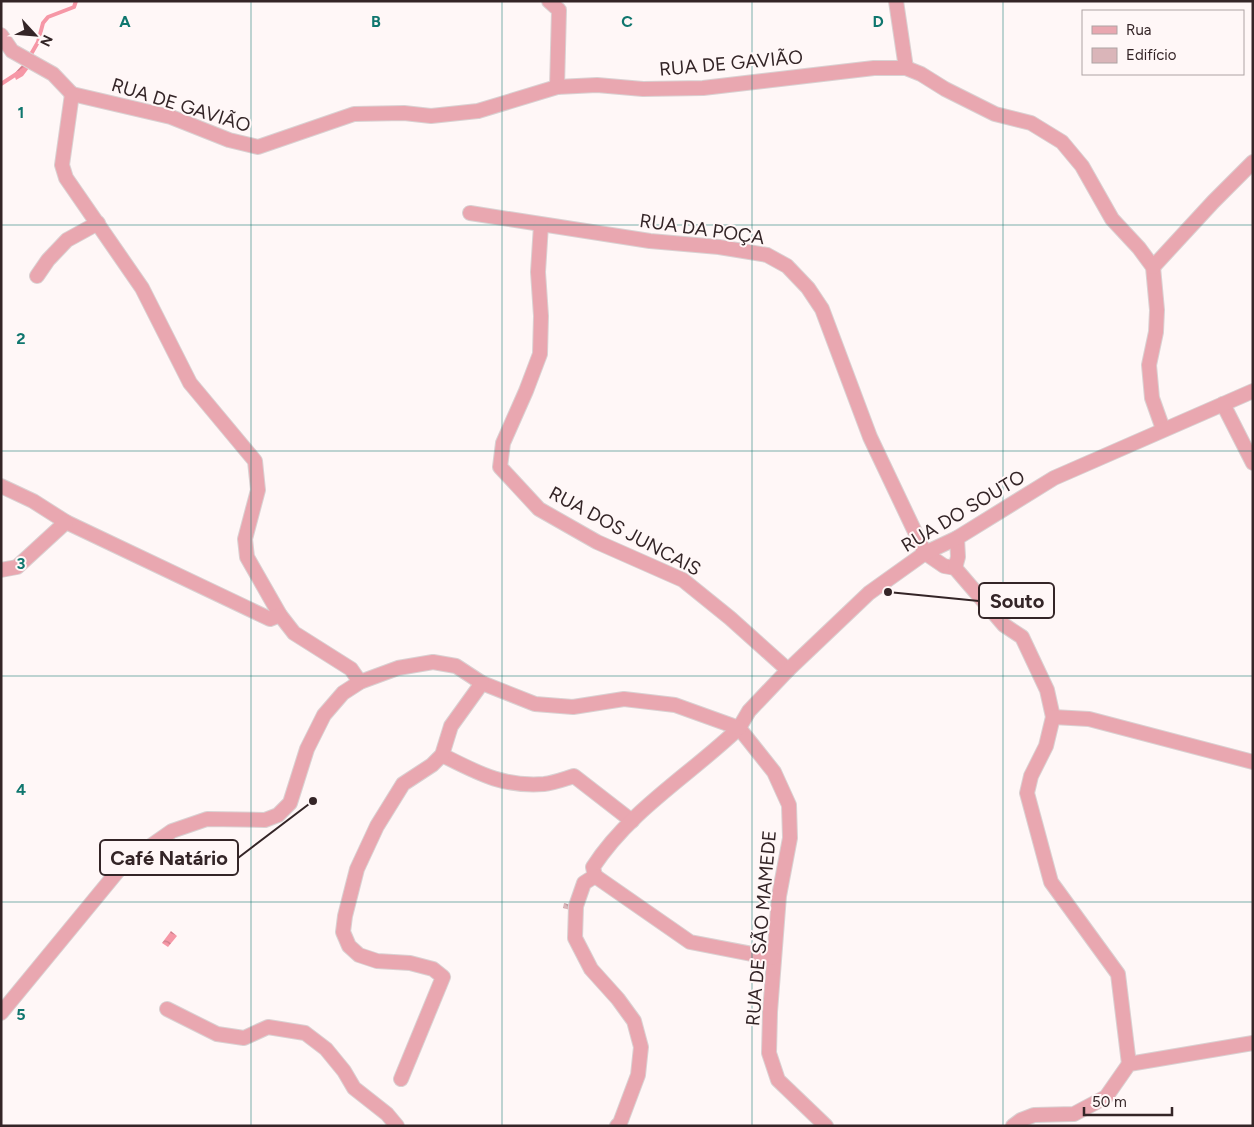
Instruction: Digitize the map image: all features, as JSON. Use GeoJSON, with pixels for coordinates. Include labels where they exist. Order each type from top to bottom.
{"type":"FeatureCollection","features":[{"type":"Feature","properties":{"kind":"street"},"geometry":{"type":"LineString","coordinates":[[549,1],[559,10],[557,87]]}},
{"type":"Feature","properties":{"kind":"street"},"geometry":{"type":"LineString","coordinates":[[896,1],[906,68]]}},
{"type":"Feature","properties":{"kind":"street"},"geometry":{"type":"LineString","coordinates":[[1,35],[12,51],[53,74],[72,94],[62,165],[66,178],[142,288],[190,383],[255,461],[258,490],[245,540],[247,557],[280,615],[294,633],[351,669],[360,682]]}},
{"type":"Feature","properties":{"kind":"street","name":"RUA DE GAVIÃO"},"geometry":{"type":"LineString","coordinates":[[72,94],[171,117],[229,140],[258,147],[354,114],[404,113],[431,116],[478,111],[557,87],[703,88],[874,68],[906,68],[921,74],[945,89],[995,114],[1031,123],[1062,142],[1082,166],[1112,219],[1139,248],[1153,267]]}},
{"type":"Feature","properties":{"kind":"street"},"geometry":{"type":"LineString","coordinates":[[1163,429],[1152,398],[1149,365],[1156,332],[1157,310],[1153,267],[1253,162]]}},
{"type":"Feature","properties":{"kind":"street","name":"RUA DA POÇA"},"geometry":{"type":"LineString","coordinates":[[470,213],[650,241],[767,255],[787,266],[808,288],[822,309],[870,437],[925,553]]}},
{"type":"Feature","properties":{"kind":"street"},"geometry":{"type":"LineString","coordinates":[[37,276],[48,260],[67,240],[98,223]]}},
{"type":"Feature","properties":{"kind":"street","name":"RUA DOS JUNCAIS"},"geometry":{"type":"LineString","coordinates":[[541,225],[538,272],[541,316],[540,354],[503,443],[500,467],[539,509],[597,542],[682,580],[730,618],[788,670]]}},
{"type":"Feature","properties":{"kind":"street","name":"RUA DO SOUTO"},"geometry":{"type":"LineString","coordinates":[[616,1126],[620,1123],[638,1075],[641,1047],[634,1021],[618,999],[591,969],[575,938],[576,906],[584,883],[595,876],[594,867],[601,856],[632,821],[739,728],[748,711],[869,593],[925,553],[957,538],[1054,478],[1163,429],[1253,392]]}},
{"type":"Feature","properties":{"kind":"street"},"geometry":{"type":"LineString","coordinates":[[1223,404],[1253,463]]}},
{"type":"Feature","properties":{"kind":"street"},"geometry":{"type":"LineString","coordinates":[[1,486],[33,501],[66,522],[270,619],[280,615]]}},
{"type":"Feature","properties":{"kind":"street"},"geometry":{"type":"LineString","coordinates":[[1,570],[17,567],[66,522]]}},
{"type":"Feature","properties":{"kind":"street"},"geometry":{"type":"LineString","coordinates":[[954,568],[958,557],[957,538]]}},
{"type":"Feature","properties":{"kind":"street"},"geometry":{"type":"LineString","coordinates":[[925,553],[944,566],[954,568],[1004,625],[1022,637],[1047,690],[1053,717],[1046,746],[1031,776],[1027,793],[1051,882],[1118,974],[1128,1064],[1106,1097],[1074,1114],[1034,1115],[1021,1120],[1013,1126]]}},
{"type":"Feature","properties":{"kind":"street"},"geometry":{"type":"LineString","coordinates":[[1,1012],[122,866],[172,831],[207,819],[265,820],[278,815],[290,803],[307,749],[324,715],[343,693],[360,682],[398,668],[433,662],[456,666],[482,683],[535,704],[573,707],[624,699],[675,705],[739,728]]}},
{"type":"Feature","properties":{"kind":"street"},"geometry":{"type":"LineString","coordinates":[[402,1079],[443,977],[433,969],[410,963],[378,961],[360,955],[349,946],[343,932],[345,916],[357,870],[377,826],[403,784],[432,765],[442,755],[451,726],[482,683]]}},
{"type":"Feature","properties":{"kind":"street"},"geometry":{"type":"LineString","coordinates":[[1053,717],[1089,719],[1253,762]]}},
{"type":"Feature","properties":{"kind":"street","name":"RUA DE SÃO MAMEDE"},"geometry":{"type":"LineString","coordinates":[[739,728],[774,772],[789,805],[790,838],[779,896],[769,1053],[778,1080],[826,1126]]}},
{"type":"Feature","properties":{"kind":"street"},"geometry":{"type":"LineString","coordinates":[[442,755],[489,778],[518,784],[546,784],[574,776],[632,821]]}},
{"type":"Feature","properties":{"kind":"street"},"geometry":{"type":"LineString","coordinates":[[595,876],[690,942],[774,958]]}},
{"type":"Feature","properties":{"kind":"street"},"geometry":{"type":"LineString","coordinates":[[167,1009],[217,1034],[244,1038],[268,1027],[304,1033],[326,1049],[344,1071],[354,1088],[387,1114],[397,1126]]}},
{"type":"Feature","properties":{"kind":"street"},"geometry":{"type":"LineString","coordinates":[[1128,1064],[1253,1042]]}},
{"type":"Feature","properties":{"kind":"water"},"geometry":{"type":"Polygon","coordinates":[[[23,64],[29,68],[23,76],[16,80],[14,74],[23,64]]]}},
{"type":"Feature","properties":{"kind":"water"},"geometry":{"type":"Polygon","coordinates":[[[171,931],[177,936],[168,947],[162,943],[171,931]]]}},
{"type":"Feature","properties":{"kind":"building"},"geometry":{"type":"Polygon","coordinates":[[[564,903],[571,905],[570,910],[563,908],[564,903]]]}},
{"type":"Feature","properties":{"kind":"waterway"},"geometry":{"type":"LineString","coordinates":[[30,56],[38,42],[43,23],[48,17],[74,7],[76,1]]}},
{"type":"Feature","properties":{"kind":"waterway"},"geometry":{"type":"LineString","coordinates":[[1,84],[18,73]]}},
{"type":"Feature","properties":{"kind":"place","name":"Souto"},"geometry":{"type":"Point","coordinates":[888,592]}},
{"type":"Feature","properties":{"kind":"place","name":"Café Natário"},"geometry":{"type":"Point","coordinates":[313,801]}}]}
